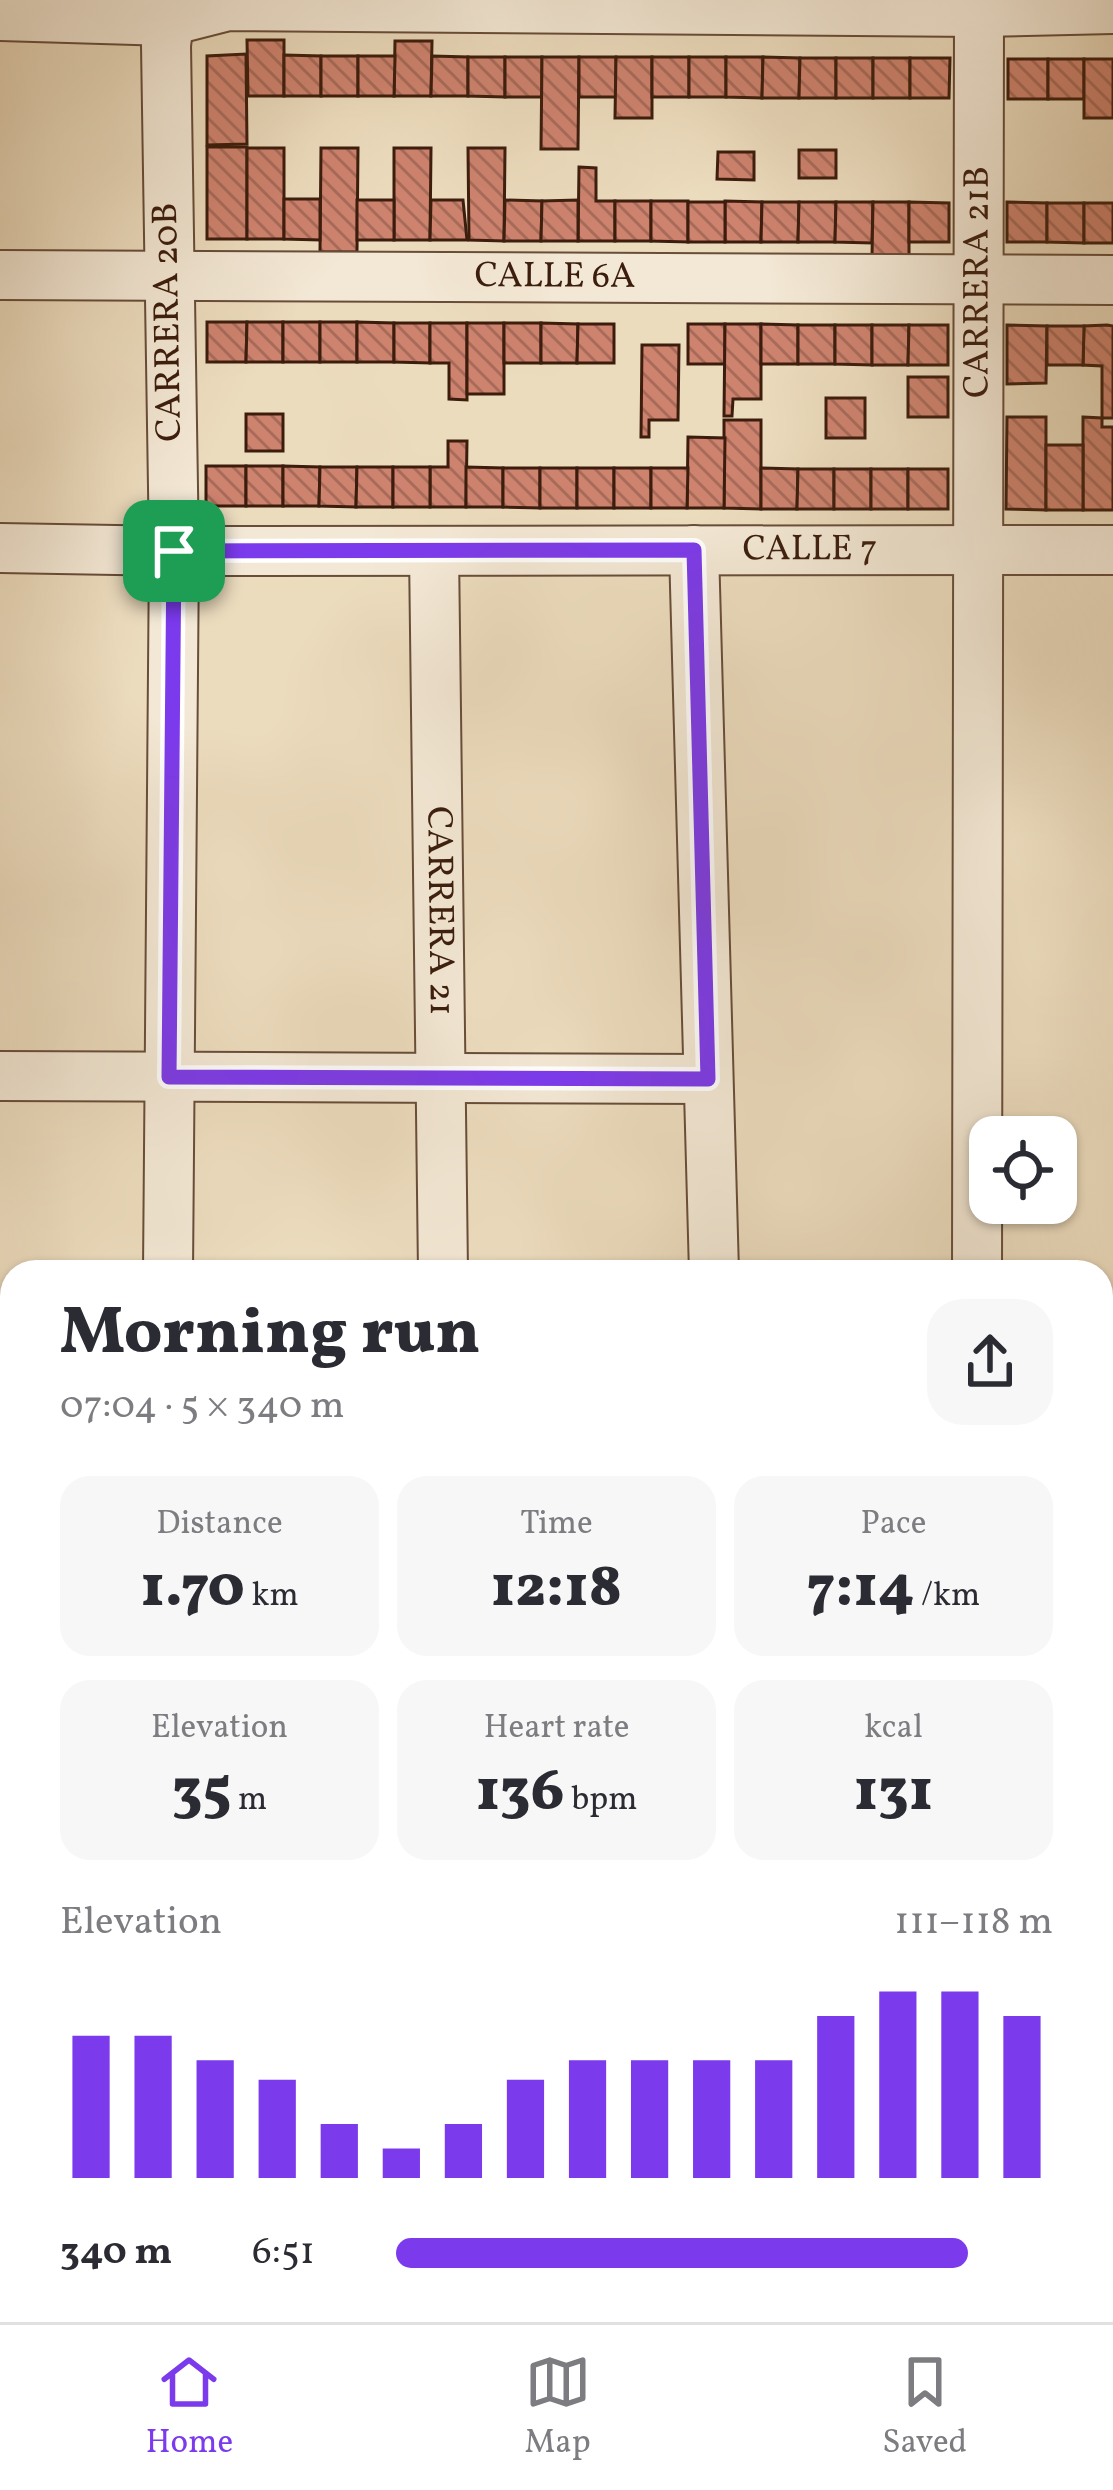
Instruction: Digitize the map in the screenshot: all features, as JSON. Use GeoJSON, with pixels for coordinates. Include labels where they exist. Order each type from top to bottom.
{"type":"FeatureCollection","features":[{"type":"Feature","properties":{"kind":"street"},"geometry":{"type":"LineString","coordinates":[[0,16],[169,21],[228,6],[1113,9]]}},
{"type":"Feature","properties":{"kind":"street","name":"CARRERA 21B"},"geometry":{"type":"LineString","coordinates":[[977,1260],[979,12]]}},
{"type":"Feature","properties":{"kind":"street","name":"CARRERA 20B"},"geometry":{"type":"LineString","coordinates":[[169,21],[167,278],[174,551],[169,1260]]}},
{"type":"Feature","properties":{"kind":"street","name":"CALLE 6A"},"geometry":{"type":"LineString","coordinates":[[0,274],[1113,280]]}},
{"type":"Feature","properties":{"kind":"street","name":"CALLE 7"},"geometry":{"type":"LineString","coordinates":[[0,548],[1113,550]]}},
{"type":"Feature","properties":{"kind":"street"},"geometry":{"type":"LineString","coordinates":[[694,550],[714,1260]]}},
{"type":"Feature","properties":{"kind":"street","name":"CARRERA 21"},"geometry":{"type":"LineString","coordinates":[[434,551],[443,1260]]}},
{"type":"Feature","properties":{"kind":"street"},"geometry":{"type":"LineString","coordinates":[[0,1076],[708,1079]]}},
{"type":"Feature","properties":{"kind":"building"},"geometry":{"type":"Polygon","coordinates":[[[247,40],[284,40],[284,96],[248,96],[247,40]]]}},
{"type":"Feature","properties":{"kind":"building"},"geometry":{"type":"Polygon","coordinates":[[[395,41],[432,41],[431,96],[394,96],[395,41]]]}},
{"type":"Feature","properties":{"kind":"building"},"geometry":{"type":"Polygon","coordinates":[[[246,54],[247,144],[207,145],[207,56],[246,54]]]}},
{"type":"Feature","properties":{"kind":"building"},"geometry":{"type":"Polygon","coordinates":[[[284,55],[321,56],[321,96],[284,96],[284,55]]]}},
{"type":"Feature","properties":{"kind":"building"},"geometry":{"type":"Polygon","coordinates":[[[321,56],[358,56],[358,96],[321,96],[321,56]]]}},
{"type":"Feature","properties":{"kind":"building"},"geometry":{"type":"Polygon","coordinates":[[[358,56],[395,56],[394,96],[358,96],[358,56]]]}},
{"type":"Feature","properties":{"kind":"building"},"geometry":{"type":"Polygon","coordinates":[[[432,56],[468,57],[468,96],[431,96],[432,56]]]}},
{"type":"Feature","properties":{"kind":"building"},"geometry":{"type":"Polygon","coordinates":[[[468,57],[505,57],[505,97],[468,96],[468,57]]]}},
{"type":"Feature","properties":{"kind":"building"},"geometry":{"type":"Polygon","coordinates":[[[505,57],[542,57],[542,97],[505,97],[505,57]]]}},
{"type":"Feature","properties":{"kind":"building"},"geometry":{"type":"Polygon","coordinates":[[[542,57],[579,57],[578,149],[541,149],[542,57]]]}},
{"type":"Feature","properties":{"kind":"building"},"geometry":{"type":"Polygon","coordinates":[[[579,57],[616,57],[616,97],[579,97],[579,57]]]}},
{"type":"Feature","properties":{"kind":"building"},"geometry":{"type":"Polygon","coordinates":[[[616,57],[652,57],[652,118],[615,118],[616,57]]]}},
{"type":"Feature","properties":{"kind":"building"},"geometry":{"type":"Polygon","coordinates":[[[652,57],[689,57],[689,97],[652,97],[652,57]]]}},
{"type":"Feature","properties":{"kind":"building"},"geometry":{"type":"Polygon","coordinates":[[[689,57],[726,57],[726,97],[689,97],[689,57]]]}},
{"type":"Feature","properties":{"kind":"building"},"geometry":{"type":"Polygon","coordinates":[[[726,57],[763,57],[762,98],[726,97],[726,57]]]}},
{"type":"Feature","properties":{"kind":"building"},"geometry":{"type":"Polygon","coordinates":[[[763,57],[800,58],[799,98],[762,98],[763,57]]]}},
{"type":"Feature","properties":{"kind":"building"},"geometry":{"type":"Polygon","coordinates":[[[800,58],[836,58],[836,98],[799,98],[800,58]]]}},
{"type":"Feature","properties":{"kind":"building"},"geometry":{"type":"Polygon","coordinates":[[[836,58],[873,58],[873,98],[836,98],[836,58]]]}},
{"type":"Feature","properties":{"kind":"building"},"geometry":{"type":"Polygon","coordinates":[[[873,58],[910,58],[910,98],[873,98],[873,58]]]}},
{"type":"Feature","properties":{"kind":"building"},"geometry":{"type":"Polygon","coordinates":[[[910,58],[950,58],[949,98],[910,98],[910,58]]]}},
{"type":"Feature","properties":{"kind":"building"},"geometry":{"type":"Polygon","coordinates":[[[1008,59],[1048,59],[1048,99],[1008,99],[1008,59]]]}},
{"type":"Feature","properties":{"kind":"building"},"geometry":{"type":"Polygon","coordinates":[[[1048,59],[1084,59],[1084,99],[1048,99],[1048,59]]]}},
{"type":"Feature","properties":{"kind":"building"},"geometry":{"type":"Polygon","coordinates":[[[1084,59],[1113,59],[1113,118],[1084,118],[1084,59]]]}},
{"type":"Feature","properties":{"kind":"building"},"geometry":{"type":"Polygon","coordinates":[[[207,147],[247,147],[247,239],[207,239],[207,147]]]}},
{"type":"Feature","properties":{"kind":"building"},"geometry":{"type":"Polygon","coordinates":[[[247,148],[284,148],[284,239],[247,239],[247,148]]]}},
{"type":"Feature","properties":{"kind":"building"},"geometry":{"type":"Polygon","coordinates":[[[321,148],[358,148],[357,252],[320,252],[321,148]]]}},
{"type":"Feature","properties":{"kind":"building"},"geometry":{"type":"Polygon","coordinates":[[[394,148],[431,148],[430,240],[394,240],[394,148]]]}},
{"type":"Feature","properties":{"kind":"building"},"geometry":{"type":"Polygon","coordinates":[[[468,148],[505,148],[504,241],[469,240],[468,148]]]}},
{"type":"Feature","properties":{"kind":"building"},"geometry":{"type":"Polygon","coordinates":[[[799,150],[836,150],[836,178],[799,178],[799,150]]]}},
{"type":"Feature","properties":{"kind":"building"},"geometry":{"type":"Polygon","coordinates":[[[718,152],[754,152],[754,180],[717,179],[718,152]]]}},
{"type":"Feature","properties":{"kind":"building"},"geometry":{"type":"Polygon","coordinates":[[[579,167],[596,168],[596,201],[615,201],[615,241],[578,241],[579,167]]]}},
{"type":"Feature","properties":{"kind":"building"},"geometry":{"type":"Polygon","coordinates":[[[284,199],[320,199],[320,240],[284,239],[284,199]]]}},
{"type":"Feature","properties":{"kind":"building"},"geometry":{"type":"Polygon","coordinates":[[[357,200],[394,200],[394,240],[357,240],[357,200]]]}},
{"type":"Feature","properties":{"kind":"building"},"geometry":{"type":"Polygon","coordinates":[[[431,200],[463,200],[467,240],[430,240],[431,200]]]}},
{"type":"Feature","properties":{"kind":"building"},"geometry":{"type":"Polygon","coordinates":[[[505,200],[542,201],[541,241],[504,241],[505,200]]]}},
{"type":"Feature","properties":{"kind":"building"},"geometry":{"type":"Polygon","coordinates":[[[578,200],[578,241],[541,241],[542,201],[578,200]]]}},
{"type":"Feature","properties":{"kind":"building"},"geometry":{"type":"Polygon","coordinates":[[[615,201],[651,201],[651,241],[615,241],[615,201]]]}},
{"type":"Feature","properties":{"kind":"building"},"geometry":{"type":"Polygon","coordinates":[[[651,201],[688,201],[688,242],[651,241],[651,201]]]}},
{"type":"Feature","properties":{"kind":"building"},"geometry":{"type":"Polygon","coordinates":[[[725,201],[762,202],[761,242],[725,242],[725,201]]]}},
{"type":"Feature","properties":{"kind":"building"},"geometry":{"type":"Polygon","coordinates":[[[688,202],[725,202],[725,242],[688,242],[688,202]]]}},
{"type":"Feature","properties":{"kind":"building"},"geometry":{"type":"Polygon","coordinates":[[[762,202],[799,202],[798,242],[761,242],[762,202]]]}},
{"type":"Feature","properties":{"kind":"building"},"geometry":{"type":"Polygon","coordinates":[[[799,202],[836,202],[835,242],[798,242],[799,202]]]}},
{"type":"Feature","properties":{"kind":"building"},"geometry":{"type":"Polygon","coordinates":[[[836,202],[873,202],[872,243],[835,242],[836,202]]]}},
{"type":"Feature","properties":{"kind":"building"},"geometry":{"type":"Polygon","coordinates":[[[873,202],[909,202],[909,258],[872,258],[873,202]]]}},
{"type":"Feature","properties":{"kind":"building"},"geometry":{"type":"Polygon","coordinates":[[[909,202],[949,203],[949,242],[909,242],[909,202]]]}},
{"type":"Feature","properties":{"kind":"building"},"geometry":{"type":"Polygon","coordinates":[[[1007,202],[1047,203],[1047,242],[1007,242],[1007,202]]]}},
{"type":"Feature","properties":{"kind":"building"},"geometry":{"type":"Polygon","coordinates":[[[1047,203],[1084,203],[1084,243],[1047,242],[1047,203]]]}},
{"type":"Feature","properties":{"kind":"building"},"geometry":{"type":"Polygon","coordinates":[[[1084,203],[1113,203],[1113,243],[1084,243],[1084,203]]]}},
{"type":"Feature","properties":{"kind":"building"},"geometry":{"type":"Polygon","coordinates":[[[207,322],[247,322],[246,362],[207,362],[207,322]]]}},
{"type":"Feature","properties":{"kind":"building"},"geometry":{"type":"Polygon","coordinates":[[[247,322],[283,322],[283,362],[246,362],[247,322]]]}},
{"type":"Feature","properties":{"kind":"building"},"geometry":{"type":"Polygon","coordinates":[[[283,322],[320,322],[320,362],[283,362],[283,322]]]}},
{"type":"Feature","properties":{"kind":"building"},"geometry":{"type":"Polygon","coordinates":[[[320,322],[357,322],[357,362],[320,362],[320,322]]]}},
{"type":"Feature","properties":{"kind":"building"},"geometry":{"type":"Polygon","coordinates":[[[357,322],[394,323],[394,362],[357,362],[357,322]]]}},
{"type":"Feature","properties":{"kind":"building"},"geometry":{"type":"Polygon","coordinates":[[[394,323],[430,323],[430,363],[394,362],[394,323]]]}},
{"type":"Feature","properties":{"kind":"building"},"geometry":{"type":"Polygon","coordinates":[[[430,323],[467,323],[467,400],[449,399],[449,363],[430,363],[430,323]]]}},
{"type":"Feature","properties":{"kind":"building"},"geometry":{"type":"Polygon","coordinates":[[[467,323],[504,323],[504,394],[467,394],[467,323]]]}},
{"type":"Feature","properties":{"kind":"building"},"geometry":{"type":"Polygon","coordinates":[[[504,323],[541,323],[541,363],[504,363],[504,323]]]}},
{"type":"Feature","properties":{"kind":"building"},"geometry":{"type":"Polygon","coordinates":[[[541,323],[578,324],[577,363],[541,363],[541,323]]]}},
{"type":"Feature","properties":{"kind":"building"},"geometry":{"type":"Polygon","coordinates":[[[578,324],[614,324],[614,363],[577,363],[578,324]]]}},
{"type":"Feature","properties":{"kind":"building"},"geometry":{"type":"Polygon","coordinates":[[[688,324],[725,324],[725,364],[688,364],[688,324]]]}},
{"type":"Feature","properties":{"kind":"building"},"geometry":{"type":"Polygon","coordinates":[[[725,324],[761,324],[761,399],[733,399],[732,416],[724,416],[725,324]]]}},
{"type":"Feature","properties":{"kind":"building"},"geometry":{"type":"Polygon","coordinates":[[[761,324],[798,325],[798,364],[761,364],[761,324]]]}},
{"type":"Feature","properties":{"kind":"building"},"geometry":{"type":"Polygon","coordinates":[[[798,325],[835,325],[835,364],[798,364],[798,325]]]}},
{"type":"Feature","properties":{"kind":"building"},"geometry":{"type":"Polygon","coordinates":[[[835,325],[872,325],[872,365],[835,364],[835,325]]]}},
{"type":"Feature","properties":{"kind":"building"},"geometry":{"type":"Polygon","coordinates":[[[872,325],[909,325],[908,365],[872,365],[872,325]]]}},
{"type":"Feature","properties":{"kind":"building"},"geometry":{"type":"Polygon","coordinates":[[[909,325],[948,325],[948,365],[908,365],[909,325]]]}},
{"type":"Feature","properties":{"kind":"building"},"geometry":{"type":"Polygon","coordinates":[[[1007,325],[1047,326],[1046,383],[1007,384],[1007,325]]]}},
{"type":"Feature","properties":{"kind":"building"},"geometry":{"type":"Polygon","coordinates":[[[1047,326],[1084,326],[1083,365],[1047,365],[1047,326]]]}},
{"type":"Feature","properties":{"kind":"building"},"geometry":{"type":"Polygon","coordinates":[[[1084,326],[1113,326],[1113,418],[1102,418],[1102,366],[1083,365],[1084,326]]]}},
{"type":"Feature","properties":{"kind":"building"},"geometry":{"type":"Polygon","coordinates":[[[642,345],[679,345],[678,420],[649,420],[649,437],[641,437],[642,345]]]}},
{"type":"Feature","properties":{"kind":"building"},"geometry":{"type":"Polygon","coordinates":[[[908,377],[948,377],[948,417],[908,417],[908,377]]]}},
{"type":"Feature","properties":{"kind":"building"},"geometry":{"type":"Polygon","coordinates":[[[826,398],[865,398],[865,438],[826,438],[826,398]]]}},
{"type":"Feature","properties":{"kind":"building"},"geometry":{"type":"Polygon","coordinates":[[[246,414],[283,414],[283,451],[246,451],[246,414]]]}},
{"type":"Feature","properties":{"kind":"building"},"geometry":{"type":"Polygon","coordinates":[[[1007,417],[1046,417],[1046,510],[1006,509],[1007,417]]]}},
{"type":"Feature","properties":{"kind":"building"},"geometry":{"type":"Polygon","coordinates":[[[1083,417],[1102,418],[1102,427],[1113,427],[1113,510],[1083,510],[1083,417]]]}},
{"type":"Feature","properties":{"kind":"building"},"geometry":{"type":"Polygon","coordinates":[[[724,420],[761,420],[761,509],[724,508],[724,420]]]}},
{"type":"Feature","properties":{"kind":"building"},"geometry":{"type":"Polygon","coordinates":[[[688,437],[725,438],[724,508],[687,508],[688,437]]]}},
{"type":"Feature","properties":{"kind":"building"},"geometry":{"type":"Polygon","coordinates":[[[448,441],[467,441],[466,507],[430,507],[430,467],[448,467],[448,441]]]}},
{"type":"Feature","properties":{"kind":"building"},"geometry":{"type":"Polygon","coordinates":[[[1046,445],[1083,445],[1083,510],[1046,510],[1046,445]]]}},
{"type":"Feature","properties":{"kind":"building"},"geometry":{"type":"Polygon","coordinates":[[[206,466],[246,466],[246,506],[206,506],[206,466]]]}},
{"type":"Feature","properties":{"kind":"building"},"geometry":{"type":"Polygon","coordinates":[[[246,466],[283,466],[283,506],[246,506],[246,466]]]}},
{"type":"Feature","properties":{"kind":"building"},"geometry":{"type":"Polygon","coordinates":[[[283,466],[320,467],[319,506],[283,506],[283,466]]]}},
{"type":"Feature","properties":{"kind":"building"},"geometry":{"type":"Polygon","coordinates":[[[320,467],[357,467],[356,507],[319,506],[320,467]]]}},
{"type":"Feature","properties":{"kind":"building"},"geometry":{"type":"Polygon","coordinates":[[[357,467],[393,467],[393,507],[356,507],[357,467]]]}},
{"type":"Feature","properties":{"kind":"building"},"geometry":{"type":"Polygon","coordinates":[[[393,467],[430,467],[430,507],[393,507],[393,467]]]}},
{"type":"Feature","properties":{"kind":"building"},"geometry":{"type":"Polygon","coordinates":[[[466,467],[503,468],[503,507],[466,507],[466,467]]]}},
{"type":"Feature","properties":{"kind":"building"},"geometry":{"type":"Polygon","coordinates":[[[503,468],[540,468],[540,508],[503,507],[503,468]]]}},
{"type":"Feature","properties":{"kind":"building"},"geometry":{"type":"Polygon","coordinates":[[[540,468],[577,468],[577,508],[540,508],[540,468]]]}},
{"type":"Feature","properties":{"kind":"building"},"geometry":{"type":"Polygon","coordinates":[[[577,468],[614,468],[614,508],[577,508],[577,468]]]}},
{"type":"Feature","properties":{"kind":"building"},"geometry":{"type":"Polygon","coordinates":[[[614,468],[651,468],[651,508],[614,508],[614,468]]]}},
{"type":"Feature","properties":{"kind":"building"},"geometry":{"type":"Polygon","coordinates":[[[651,468],[688,468],[687,508],[651,508],[651,468]]]}},
{"type":"Feature","properties":{"kind":"building"},"geometry":{"type":"Polygon","coordinates":[[[761,468],[798,469],[797,509],[761,509],[761,468]]]}},
{"type":"Feature","properties":{"kind":"building"},"geometry":{"type":"Polygon","coordinates":[[[798,469],[834,469],[834,509],[797,509],[798,469]]]}},
{"type":"Feature","properties":{"kind":"building"},"geometry":{"type":"Polygon","coordinates":[[[834,469],[871,469],[871,509],[834,509],[834,469]]]}},
{"type":"Feature","properties":{"kind":"building"},"geometry":{"type":"Polygon","coordinates":[[[871,469],[908,469],[908,509],[871,509],[871,469]]]}},
{"type":"Feature","properties":{"kind":"building"},"geometry":{"type":"Polygon","coordinates":[[[908,469],[948,469],[948,509],[908,509],[908,469]]]}},
{"type":"Feature","properties":{"kind":"route"},"geometry":{"type":"LineString","coordinates":[[694,550],[708,1079],[169,1077],[174,551],[694,550]]}}]}
